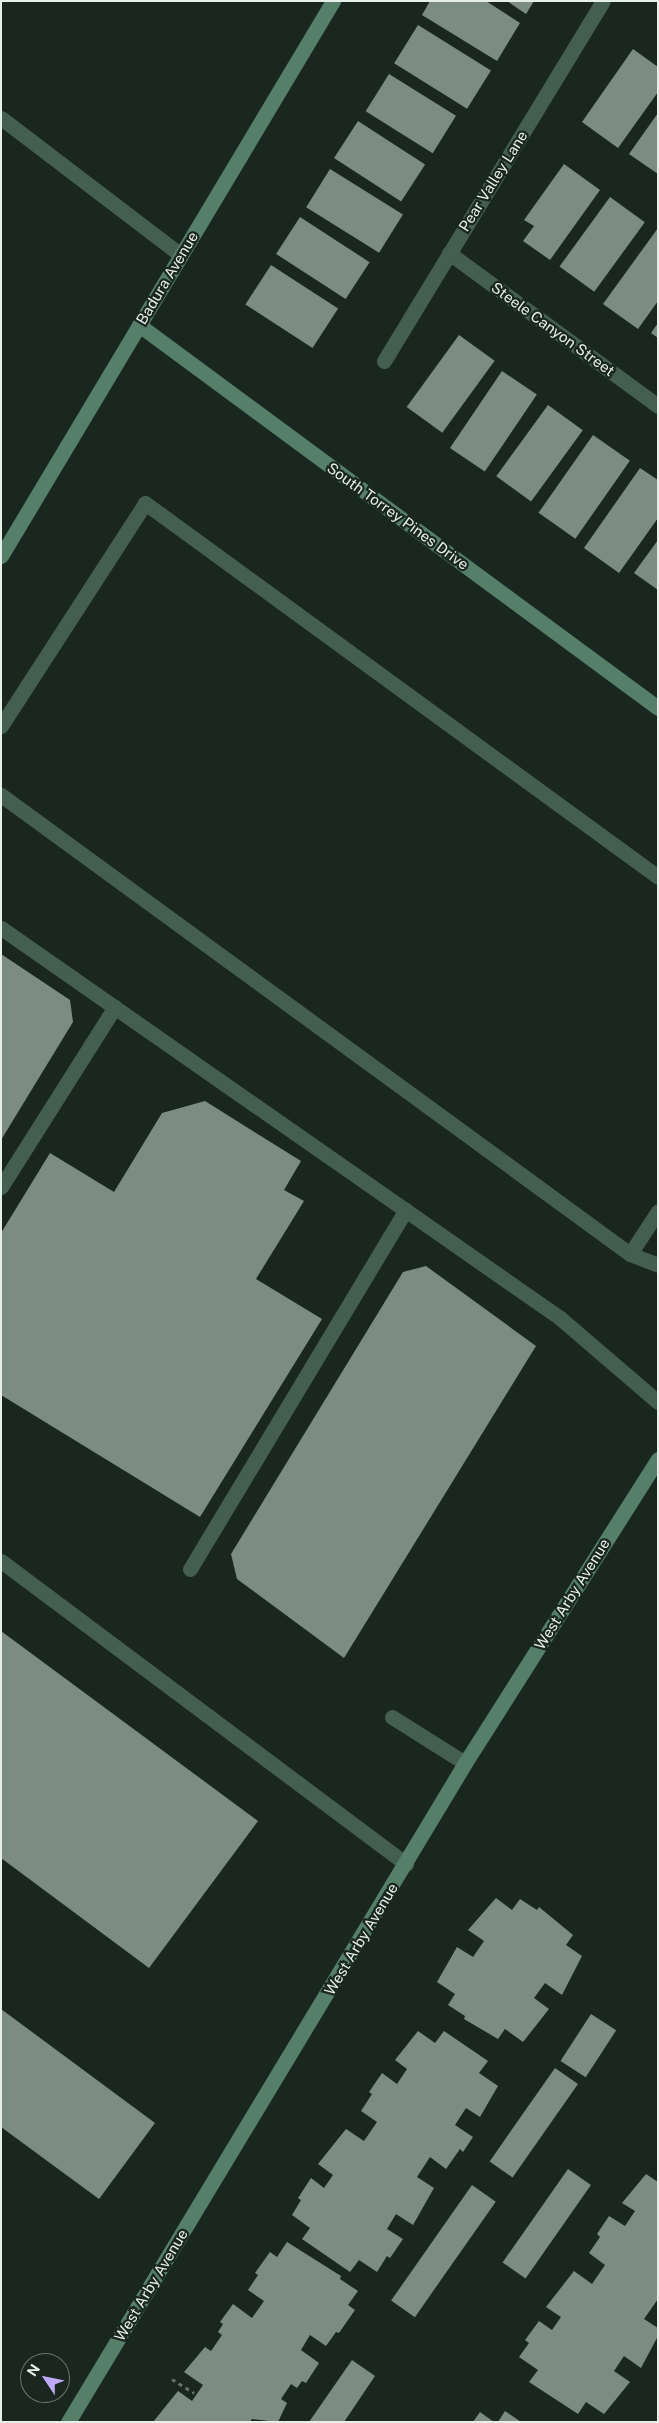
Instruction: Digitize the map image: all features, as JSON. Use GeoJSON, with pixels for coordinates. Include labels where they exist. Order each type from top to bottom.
{"type":"FeatureCollection","features":[{"type":"Feature","properties":{"kind":"street","name":"Badura Avenue"},"geometry":{"type":"LineString","coordinates":[[1,556],[333,1]]}},
{"type":"Feature","properties":{"kind":"street","name":"Pear Valley Lane"},"geometry":{"type":"LineString","coordinates":[[384,361],[603,1]]}},
{"type":"Feature","properties":{"kind":"street"},"geometry":{"type":"LineString","coordinates":[[1,118],[181,255]]}},
{"type":"Feature","properties":{"kind":"street","name":"Steele Canyon Street"},"geometry":{"type":"LineString","coordinates":[[449,252],[658,406]]}},
{"type":"Feature","properties":{"kind":"street","name":"South Torrey Pines Drive"},"geometry":{"type":"LineString","coordinates":[[139,325],[658,708]]}},
{"type":"Feature","properties":{"kind":"street"},"geometry":{"type":"LineString","coordinates":[[1,726],[145,503],[658,877]]}},
{"type":"Feature","properties":{"kind":"street"},"geometry":{"type":"LineString","coordinates":[[1,795],[630,1254],[658,1265]]}},
{"type":"Feature","properties":{"kind":"street"},"geometry":{"type":"LineString","coordinates":[[1,928],[560,1318],[658,1402]]}},
{"type":"Feature","properties":{"kind":"street"},"geometry":{"type":"LineString","coordinates":[[1,1188],[115,1007]]}},
{"type":"Feature","properties":{"kind":"street"},"geometry":{"type":"LineString","coordinates":[[190,1569],[406,1210]]}},
{"type":"Feature","properties":{"kind":"street"},"geometry":{"type":"LineString","coordinates":[[630,1254],[658,1211]]}},
{"type":"Feature","properties":{"kind":"street","name":"West Arby Avenue"},"geometry":{"type":"LineString","coordinates":[[68,2422],[465,1764],[658,1459]]}},
{"type":"Feature","properties":{"kind":"street"},"geometry":{"type":"LineString","coordinates":[[1,1561],[406,1864]]}},
{"type":"Feature","properties":{"kind":"street"},"geometry":{"type":"LineString","coordinates":[[392,1717],[465,1764]]}},
{"type":"Feature","properties":{"kind":"path"},"geometry":{"type":"LineString","coordinates":[[172,2378],[194,2393]]}},
{"type":"Feature","properties":{"kind":"building"},"geometry":{"type":"Polygon","coordinates":[[[430,1],[486,1],[520,23],[497,61],[422,15],[430,1]]]}},
{"type":"Feature","properties":{"kind":"building"},"geometry":{"type":"Polygon","coordinates":[[[507,1],[534,1],[526,14],[507,1]]]}},
{"type":"Feature","properties":{"kind":"building"},"geometry":{"type":"Polygon","coordinates":[[[418,25],[491,71],[467,109],[394,63],[418,25]]]}},
{"type":"Feature","properties":{"kind":"building"},"geometry":{"type":"Polygon","coordinates":[[[633,49],[658,67],[658,92],[618,148],[582,122],[633,49]]]}},
{"type":"Feature","properties":{"kind":"building"},"geometry":{"type":"Polygon","coordinates":[[[389,74],[456,116],[433,153],[366,111],[389,74]]]}},
{"type":"Feature","properties":{"kind":"building"},"geometry":{"type":"Polygon","coordinates":[[[658,113],[658,174],[629,154],[658,113]]]}},
{"type":"Feature","properties":{"kind":"building"},"geometry":{"type":"Polygon","coordinates":[[[358,121],[425,165],[401,201],[334,158],[358,121]]]}},
{"type":"Feature","properties":{"kind":"building"},"geometry":{"type":"Polygon","coordinates":[[[564,164],[600,190],[550,260],[523,241],[534,226],[524,220],[564,164]]]}},
{"type":"Feature","properties":{"kind":"building"},"geometry":{"type":"Polygon","coordinates":[[[330,169],[403,215],[379,253],[306,207],[330,169]]]}},
{"type":"Feature","properties":{"kind":"building"},"geometry":{"type":"Polygon","coordinates":[[[610,197],[645,222],[594,292],[559,267],[610,197]]]}},
{"type":"Feature","properties":{"kind":"building"},"geometry":{"type":"Polygon","coordinates":[[[300,217],[370,262],[346,299],[276,254],[300,217]]]}},
{"type":"Feature","properties":{"kind":"building"},"geometry":{"type":"Polygon","coordinates":[[[658,228],[658,301],[638,329],[603,304],[658,228]]]}},
{"type":"Feature","properties":{"kind":"building"},"geometry":{"type":"Polygon","coordinates":[[[271,265],[338,309],[312,348],[245,304],[271,265]]]}},
{"type":"Feature","properties":{"kind":"building"},"geometry":{"type":"Polygon","coordinates":[[[658,323],[658,338],[651,333],[658,323]]]}},
{"type":"Feature","properties":{"kind":"building"},"geometry":{"type":"Polygon","coordinates":[[[459,335],[495,361],[442,433],[407,407],[459,335]]]}},
{"type":"Feature","properties":{"kind":"building"},"geometry":{"type":"Polygon","coordinates":[[[502,371],[537,394],[485,472],[450,448],[502,371]]]}},
{"type":"Feature","properties":{"kind":"building"},"geometry":{"type":"Polygon","coordinates":[[[548,405],[583,430],[531,501],[496,476],[548,405]]]}},
{"type":"Feature","properties":{"kind":"building"},"geometry":{"type":"Polygon","coordinates":[[[593,435],[630,461],[575,539],[539,513],[593,435]]]}},
{"type":"Feature","properties":{"kind":"building"},"geometry":{"type":"Polygon","coordinates":[[[640,468],[658,480],[658,518],[619,573],[584,548],[640,468]]]}},
{"type":"Feature","properties":{"kind":"building"},"geometry":{"type":"Polygon","coordinates":[[[658,540],[658,590],[634,573],[658,540]]]}},
{"type":"Feature","properties":{"kind":"building"},"geometry":{"type":"Polygon","coordinates":[[[1,954],[70,1000],[73,1022],[1,1140],[1,954]]]}},
{"type":"Feature","properties":{"kind":"building"},"geometry":{"type":"Polygon","coordinates":[[[205,1101],[301,1161],[284,1190],[304,1201],[256,1279],[322,1319],[200,1517],[1,1395],[1,1233],[50,1153],[114,1192],[162,1113],[205,1101]]]}},
{"type":"Feature","properties":{"kind":"building"},"geometry":{"type":"Polygon","coordinates":[[[426,1266],[536,1346],[344,1658],[237,1579],[231,1554],[403,1272],[426,1266]]]}},
{"type":"Feature","properties":{"kind":"building"},"geometry":{"type":"Polygon","coordinates":[[[1,1631],[258,1821],[149,1968],[1,1858],[1,1631]]]}},
{"type":"Feature","properties":{"kind":"building"},"geometry":{"type":"Polygon","coordinates":[[[496,1898],[512,1910],[520,1899],[537,1910],[539,1907],[573,1935],[566,1945],[582,1956],[562,1995],[545,1983],[534,1998],[549,2009],[523,2042],[505,2029],[498,2039],[464,2019],[465,2016],[448,2005],[455,1994],[437,1982],[457,1947],[473,1957],[484,1941],[468,1930],[496,1898]]]}},
{"type":"Feature","properties":{"kind":"building"},"geometry":{"type":"Polygon","coordinates":[[[1,2009],[155,2123],[99,2199],[1,2127],[1,2009]]]}},
{"type":"Feature","properties":{"kind":"building"},"geometry":{"type":"Polygon","coordinates":[[[591,2014],[616,2030],[586,2077],[561,2061],[591,2014]]]}},
{"type":"Feature","properties":{"kind":"building"},"geometry":{"type":"Polygon","coordinates":[[[418,2031],[435,2043],[444,2031],[488,2061],[479,2073],[498,2086],[480,2117],[466,2108],[455,2125],[473,2137],[463,2152],[460,2149],[446,2169],[430,2157],[417,2177],[434,2188],[413,2225],[396,2214],[387,2229],[403,2239],[390,2258],[387,2256],[377,2272],[359,2260],[350,2272],[302,2239],[310,2228],[292,2215],[301,2200],[298,2198],[311,2178],[324,2188],[333,2175],[318,2164],[346,2129],[364,2141],[377,2122],[361,2111],[372,2094],[369,2092],[382,2073],[397,2084],[407,2069],[395,2060],[418,2031]]]}},
{"type":"Feature","properties":{"kind":"building"},"geometry":{"type":"Polygon","coordinates":[[[555,2068],[578,2084],[513,2177],[490,2161],[555,2068]]]}},
{"type":"Feature","properties":{"kind":"building"},"geometry":{"type":"Polygon","coordinates":[[[568,2169],[591,2185],[526,2278],[503,2262],[568,2169]]]}},
{"type":"Feature","properties":{"kind":"building"},"geometry":{"type":"Polygon","coordinates":[[[646,2174],[658,2182],[658,2299],[644,2319],[658,2328],[658,2336],[641,2368],[624,2356],[614,2371],[630,2382],[604,2414],[586,2402],[578,2414],[529,2382],[538,2370],[519,2357],[529,2343],[525,2340],[539,2321],[552,2330],[561,2317],[546,2307],[574,2271],[592,2284],[605,2265],[589,2253],[600,2237],[597,2234],[609,2216],[625,2226],[635,2211],[622,2203],[646,2174]]]}},
{"type":"Feature","properties":{"kind":"building"},"geometry":{"type":"Polygon","coordinates":[[[472,2185],[496,2202],[415,2317],[391,2301],[472,2185]]]}},
{"type":"Feature","properties":{"kind":"building"},"geometry":{"type":"Polygon","coordinates":[[[287,2242],[341,2276],[340,2279],[358,2291],[348,2305],[355,2310],[339,2333],[336,2332],[326,2346],[310,2335],[301,2350],[319,2363],[306,2383],[302,2381],[297,2388],[291,2384],[281,2399],[287,2403],[278,2422],[252,2419],[250,2422],[153,2422],[178,2391],[192,2401],[203,2385],[184,2372],[205,2347],[211,2351],[222,2335],[218,2332],[223,2324],[220,2322],[233,2304],[252,2318],[264,2301],[248,2290],[258,2275],[255,2273],[270,2252],[277,2257],[287,2242]]]}},
{"type":"Feature","properties":{"kind":"building"},"geometry":{"type":"Polygon","coordinates":[[[352,2360],[375,2376],[344,2422],[309,2422],[352,2360]]]}},
{"type":"Feature","properties":{"kind":"building"},"geometry":{"type":"Polygon","coordinates":[[[505,2411],[521,2422],[498,2422],[505,2411]]]}},
{"type":"Feature","properties":{"kind":"building"},"geometry":{"type":"Polygon","coordinates":[[[480,2412],[494,2422],[473,2422],[480,2412]]]}}]}
